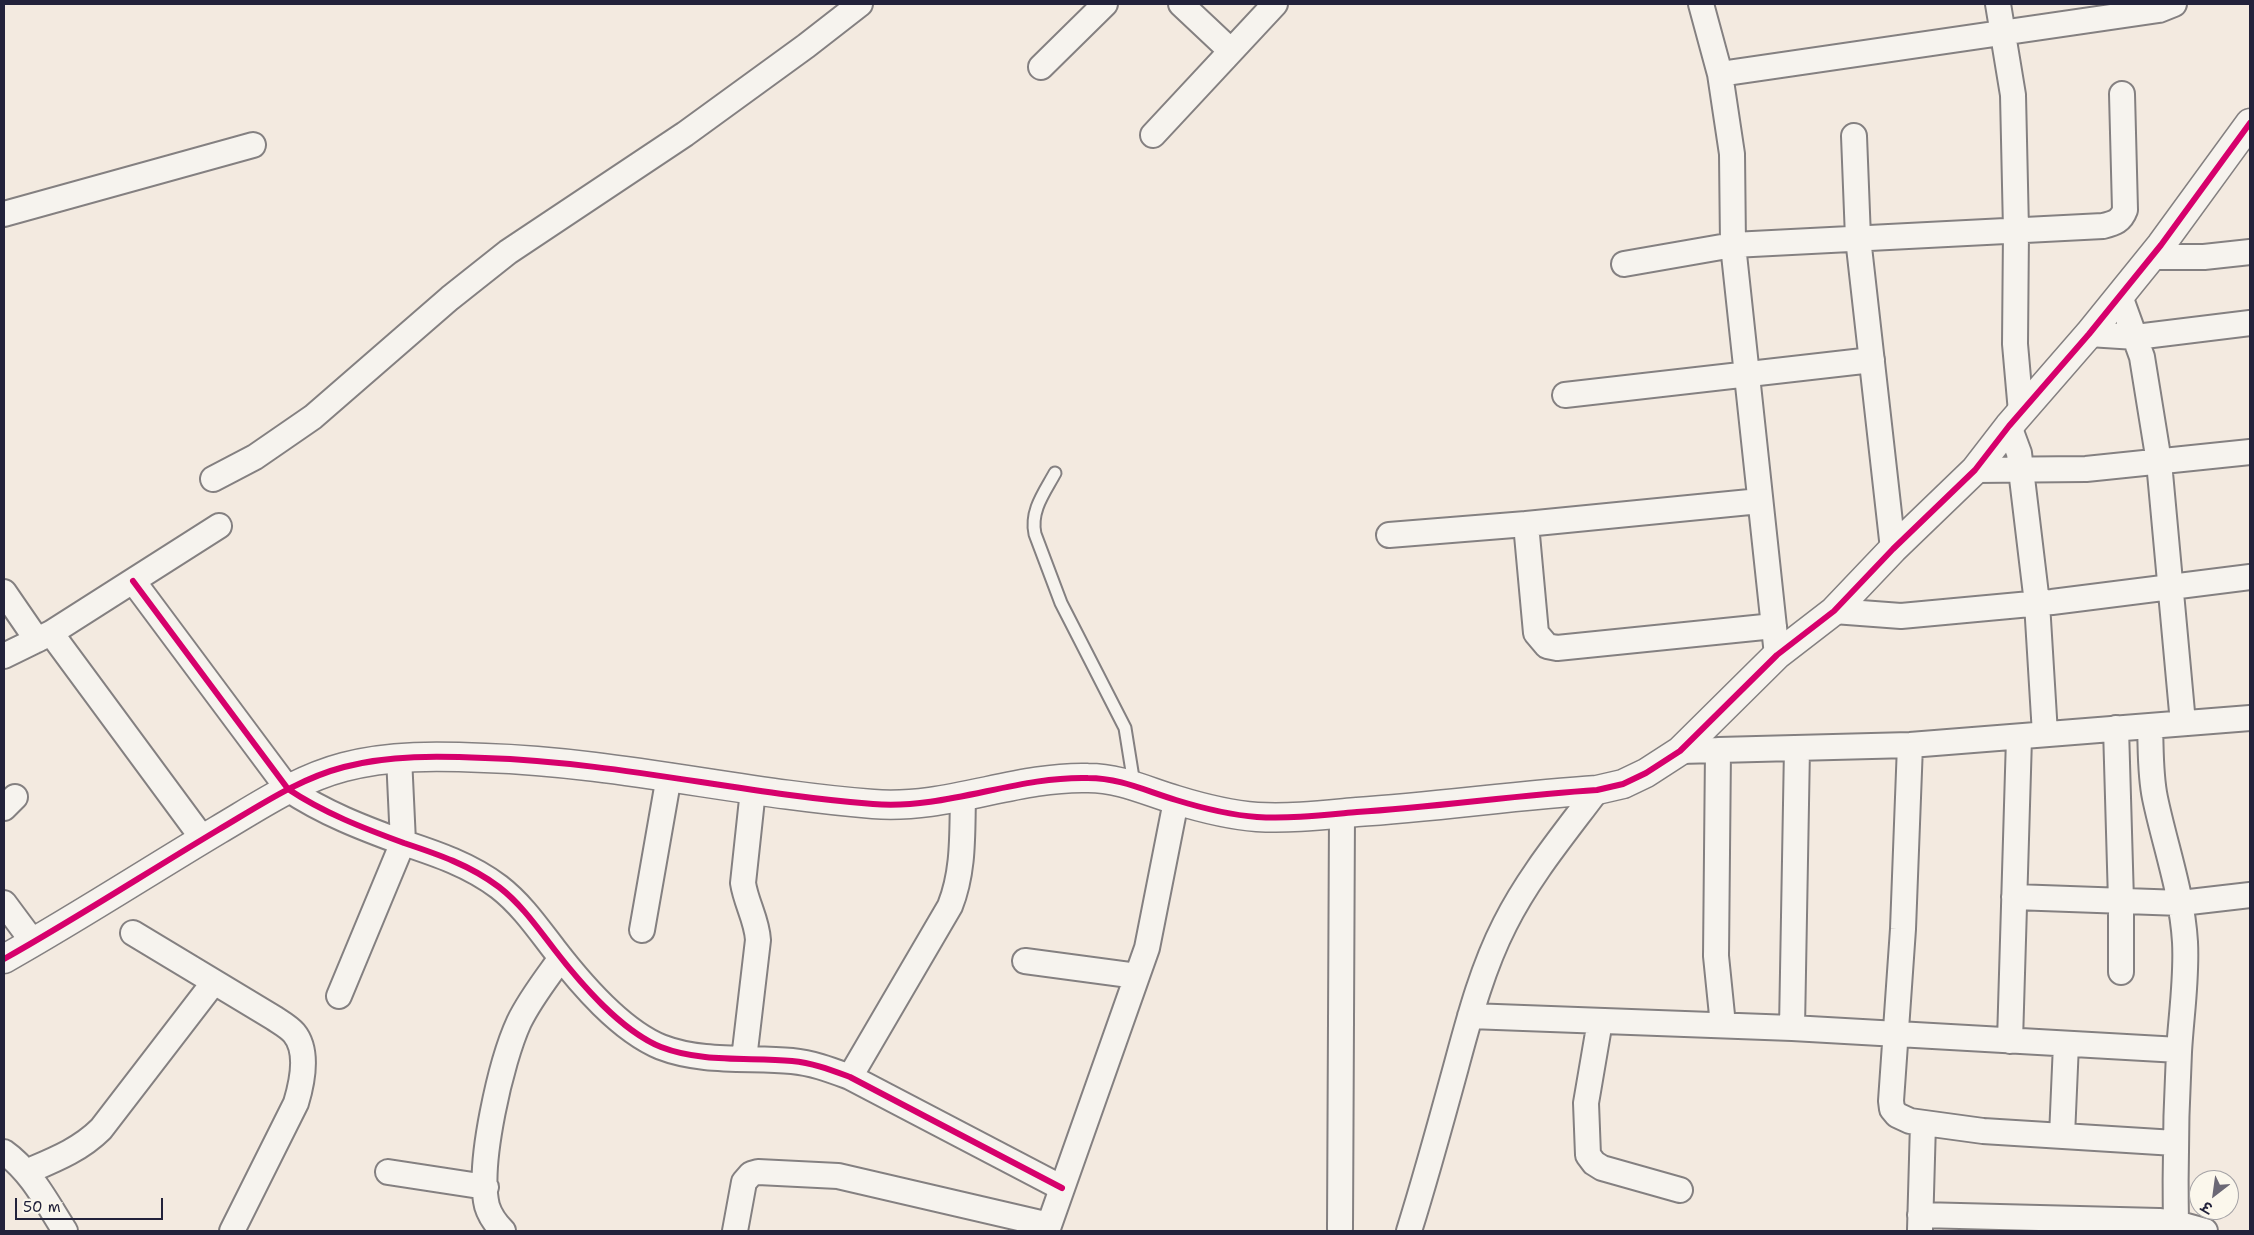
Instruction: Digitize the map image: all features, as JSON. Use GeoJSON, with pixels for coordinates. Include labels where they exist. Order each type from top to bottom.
{"type":"FeatureCollection","features":[{"type":"Feature","properties":{"kind":"street"},"geometry":{"type":"LineString","coordinates":[[213,479],[255,456],[313,417],[450,298],[508,252],[685,134],[806,46],[860,4]]}},
{"type":"Feature","properties":{"kind":"street"},"geometry":{"type":"LineString","coordinates":[[1041,67],[1105,4]]}},
{"type":"Feature","properties":{"kind":"street"},"geometry":{"type":"LineString","coordinates":[[1180,4],[1231,51]]}},
{"type":"Feature","properties":{"kind":"street"},"geometry":{"type":"LineString","coordinates":[[1153,135],[1275,4]]}},
{"type":"Feature","properties":{"kind":"street"},"geometry":{"type":"LineString","coordinates":[[1702,4],[1720,74],[1732,154],[1734,245],[1777,655]]}},
{"type":"Feature","properties":{"kind":"street"},"geometry":{"type":"LineString","coordinates":[[1998,4],[2013,95],[2016,230],[2015,419],[2037,604],[2045,734]]}},
{"type":"Feature","properties":{"kind":"street"},"geometry":{"type":"LineString","coordinates":[[1720,74],[2159,10],[2174,4]]}},
{"type":"Feature","properties":{"kind":"street"},"geometry":{"type":"LineString","coordinates":[[1624,264],[1734,245],[2103,226],[2115,223],[2122,218],[2125,210],[2122,94]]}},
{"type":"Feature","properties":{"kind":"street"},"geometry":{"type":"LineString","coordinates":[[4,959],[288,789],[344,767],[399,757],[529,759],[669,776],[754,790],[882,805],[910,806],[1046,780],[1084,777],[1134,784],[1176,800],[1234,814],[1260,817],[1427,807],[1597,790],[1623,784],[1646,773],[1680,750],[1777,655],[1834,611],[1893,549],[1975,470],[2015,419],[2089,334],[2152,257],[2250,122]]}},
{"type":"Feature","properties":{"kind":"street"},"geometry":{"type":"LineString","coordinates":[[1854,136],[1858,238],[1893,549]]}},
{"type":"Feature","properties":{"kind":"street"},"geometry":{"type":"LineString","coordinates":[[4,214],[253,144]]}},
{"type":"Feature","properties":{"kind":"street"},"geometry":{"type":"LineString","coordinates":[[2152,257],[2204,257],[2250,252]]}},
{"type":"Feature","properties":{"kind":"street"},"geometry":{"type":"LineString","coordinates":[[2120,296],[2142,357],[2159,462],[2183,723]]}},
{"type":"Feature","properties":{"kind":"street"},"geometry":{"type":"LineString","coordinates":[[2089,334],[2136,337],[2250,323]]}},
{"type":"Feature","properties":{"kind":"street"},"geometry":{"type":"LineString","coordinates":[[1565,395],[1872,360]]}},
{"type":"Feature","properties":{"kind":"street"},"geometry":{"type":"LineString","coordinates":[[1975,470],[2086,469],[2250,452]]}},
{"type":"Feature","properties":{"kind":"street"},"geometry":{"type":"LineString","coordinates":[[1389,535],[1526,524],[1760,501]]}},
{"type":"Feature","properties":{"kind":"street"},"geometry":{"type":"LineString","coordinates":[[1526,524],[1536,634],[1547,646],[1557,648],[1774,626]]}},
{"type":"Feature","properties":{"kind":"street"},"geometry":{"type":"LineString","coordinates":[[4,656],[44,636],[219,526]]}},
{"type":"Feature","properties":{"kind":"street"},"geometry":{"type":"LineString","coordinates":[[1834,611],[1901,616],[2037,604],[2250,577]]}},
{"type":"Feature","properties":{"kind":"street"},"geometry":{"type":"LineString","coordinates":[[133,581],[288,789],[312,805],[344,821],[466,865],[498,887],[521,907],[561,958],[601,1003],[638,1034],[662,1047],[694,1055],[793,1061],[821,1066],[850,1077],[1062,1188]]}},
{"type":"Feature","properties":{"kind":"street"},"geometry":{"type":"LineString","coordinates":[[4,592],[44,636],[203,839]]}},
{"type":"Feature","properties":{"kind":"street"},"geometry":{"type":"LineString","coordinates":[[1680,750],[1910,745],[2019,738],[2045,734],[2250,718]]}},
{"type":"Feature","properties":{"kind":"street"},"geometry":{"type":"LineString","coordinates":[[2150,726],[2152,780],[2181,903],[2185,944],[2185,980],[2179,1050],[2175,1143],[2176,1223]]}},
{"type":"Feature","properties":{"kind":"street"},"geometry":{"type":"LineString","coordinates":[[2116,728],[2121,972]]}},
{"type":"Feature","properties":{"kind":"street"},"geometry":{"type":"LineString","coordinates":[[2010,1041],[2019,738]]}},
{"type":"Feature","properties":{"kind":"street"},"geometry":{"type":"LineString","coordinates":[[1910,745],[1904,929],[1895,1034],[1892,1109],[1897,1115],[1910,1121],[1983,1131],[2175,1143]]}},
{"type":"Feature","properties":{"kind":"street"},"geometry":{"type":"LineString","coordinates":[[1792,1028],[1797,748]]}},
{"type":"Feature","properties":{"kind":"street"},"geometry":{"type":"LineString","coordinates":[[1718,750],[1716,956],[1723,1025]]}},
{"type":"Feature","properties":{"kind":"street"},"geometry":{"type":"LineString","coordinates":[[339,996],[403,842],[399,757]]}},
{"type":"Feature","properties":{"kind":"street"},"geometry":{"type":"LineString","coordinates":[[642,930],[669,776]]}},
{"type":"Feature","properties":{"kind":"street"},"geometry":{"type":"LineString","coordinates":[[744,1058],[758,940],[758,928],[745,896],[743,883],[754,790]]}},
{"type":"Feature","properties":{"kind":"street"},"geometry":{"type":"LineString","coordinates":[[1408,1231],[1425,1180],[1483,975],[1505,924],[1540,867],[1597,790]]}},
{"type":"Feature","properties":{"kind":"street"},"geometry":{"type":"LineString","coordinates":[[850,1077],[950,906],[957,887],[961,860],[963,797]]}},
{"type":"Feature","properties":{"kind":"street"},"geometry":{"type":"LineString","coordinates":[[734,1231],[744,1182],[751,1174],[758,1172],[838,1176],[1048,1228],[1146,948],[1176,800]]}},
{"type":"Feature","properties":{"kind":"street"},"geometry":{"type":"LineString","coordinates":[[1340,1228],[1342,813]]}},
{"type":"Feature","properties":{"kind":"street"},"geometry":{"type":"LineString","coordinates":[[2014,897],[2181,903],[2250,895]]}},
{"type":"Feature","properties":{"kind":"street"},"geometry":{"type":"LineString","coordinates":[[4,903],[33,942]]}},
{"type":"Feature","properties":{"kind":"street"},"geometry":{"type":"LineString","coordinates":[[133,933],[274,1018],[294,1033],[299,1043],[303,1062],[302,1083],[296,1103],[232,1231]]}},
{"type":"Feature","properties":{"kind":"street"},"geometry":{"type":"LineString","coordinates":[[503,1231],[492,1218],[487,1205],[486,1187],[490,1123],[499,1084],[518,1024],[530,1001],[561,958]]}},
{"type":"Feature","properties":{"kind":"street"},"geometry":{"type":"LineString","coordinates":[[1025,961],[1137,976]]}},
{"type":"Feature","properties":{"kind":"street"},"geometry":{"type":"LineString","coordinates":[[26,1172],[73,1151],[89,1141],[101,1129],[214,982]]}},
{"type":"Feature","properties":{"kind":"street"},"geometry":{"type":"LineString","coordinates":[[1470,1016],[1792,1028],[2179,1050]]}},
{"type":"Feature","properties":{"kind":"street"},"geometry":{"type":"LineString","coordinates":[[1600,1021],[1586,1103],[1588,1155],[1594,1163],[1602,1168],[1680,1190]]}},
{"type":"Feature","properties":{"kind":"street"},"geometry":{"type":"LineString","coordinates":[[2062,1136],[2066,1044]]}},
{"type":"Feature","properties":{"kind":"street"},"geometry":{"type":"LineString","coordinates":[[1923,1123],[1920,1223],[2097,1225],[2176,1223],[2205,1231]]}},
{"type":"Feature","properties":{"kind":"street"},"geometry":{"type":"LineString","coordinates":[[4,1152],[16,1160],[26,1172],[65,1231]]}},
{"type":"Feature","properties":{"kind":"street"},"geometry":{"type":"LineString","coordinates":[[388,1172],[486,1187]]}},
{"type":"Feature","properties":{"kind":"lane"},"geometry":{"type":"LineString","coordinates":[[1055,473],[1034,516],[1035,534],[1061,603],[1125,728],[1134,784]]}},
{"type":"Feature","properties":{"kind":"cycle path"},"geometry":{"type":"LineString","coordinates":[[4,959],[279,794],[327,772],[361,763],[396,758],[467,757],[583,765],[776,793],[873,804],[900,805],[954,798],[1034,782],[1088,778],[1111,780],[1216,811],[1269,817],[1307,816],[1417,807],[1597,790],[1623,784],[1646,773],[1680,751],[1777,655],[1834,611],[1893,549],[1975,470],[2009,426],[2089,334],[2161,245],[2250,123]]}},
{"type":"Feature","properties":{"kind":"cycle path"},"geometry":{"type":"LineString","coordinates":[[133,581],[288,789],[344,819],[374,832],[429,851],[477,872],[488,879],[522,908],[576,977],[602,1005],[616,1018],[646,1039],[661,1047],[693,1055],[800,1062],[850,1077],[1062,1188]]}}]}
